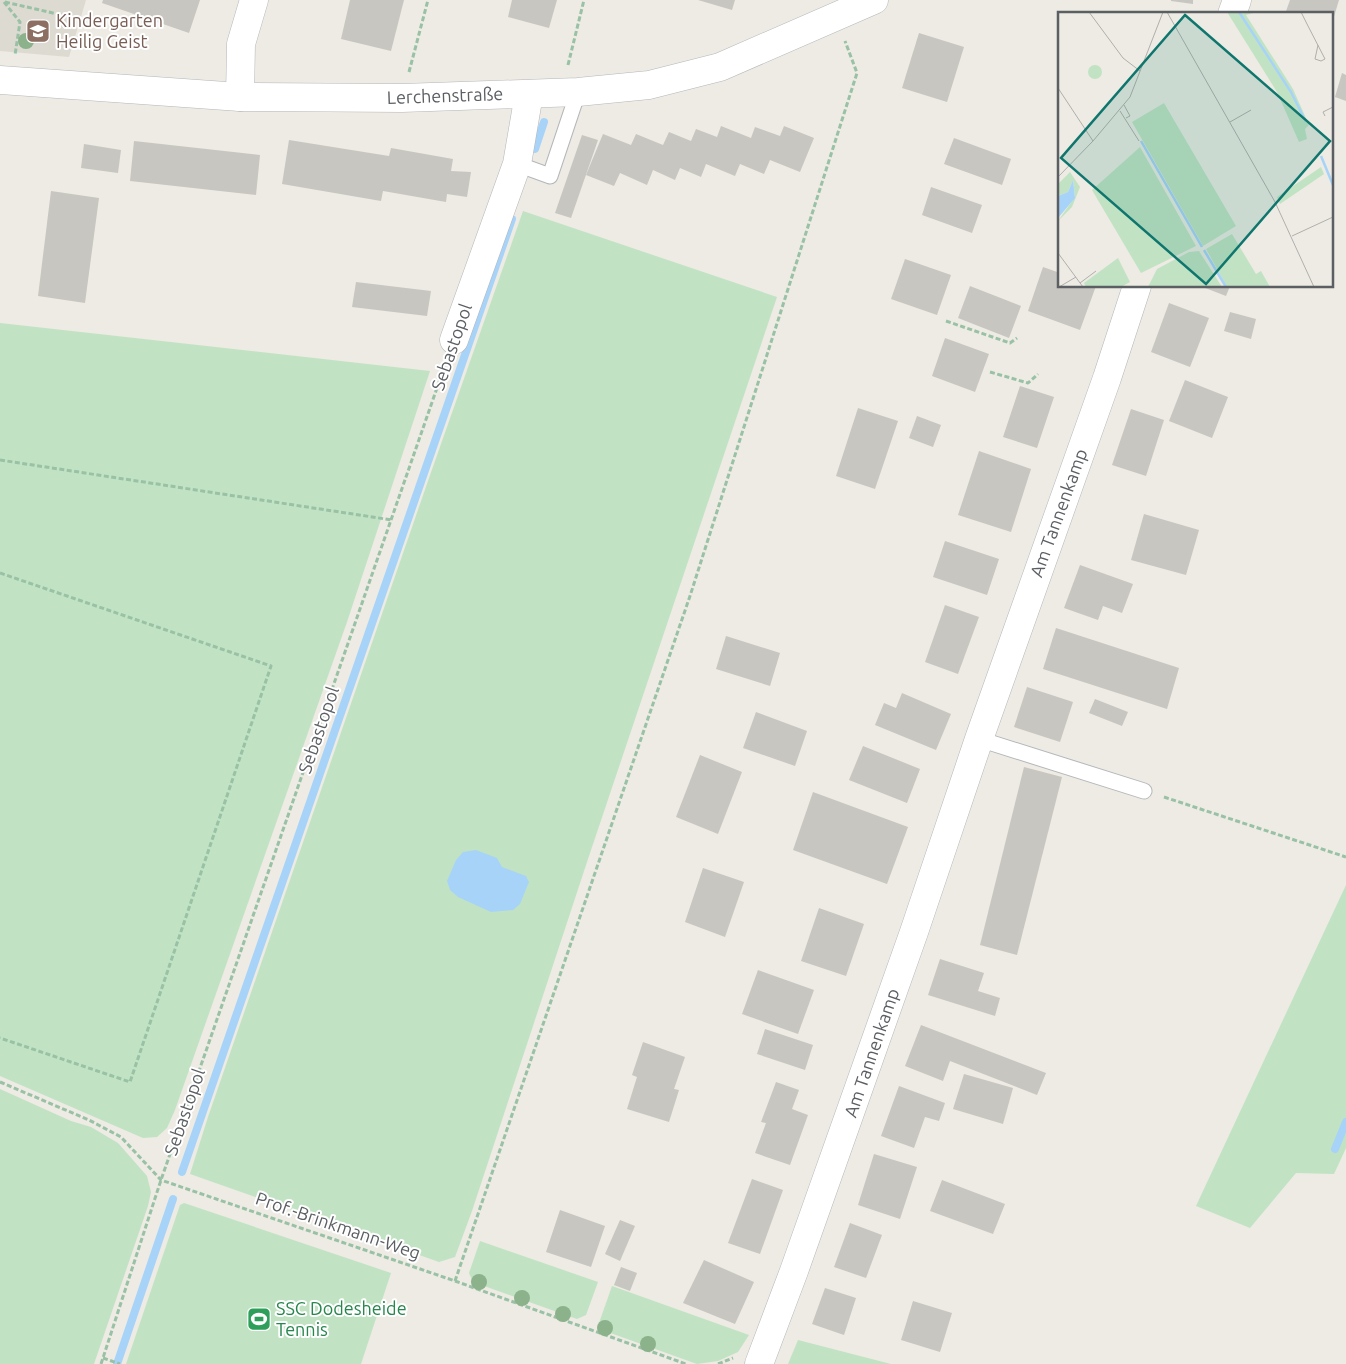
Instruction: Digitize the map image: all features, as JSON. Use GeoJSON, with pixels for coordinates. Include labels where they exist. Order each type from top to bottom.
{"type":"FeatureCollection","features":[{"type":"Feature","properties":{"kind":"street"},"geometry":{"type":"LineString","coordinates":[[240,97],[242,44],[254,0]]}},
{"type":"Feature","properties":{"kind":"street","name":"Lerchenstraße"},"geometry":{"type":"LineString","coordinates":[[4,81],[240,97],[402,98],[570,93],[649,85],[720,67],[832,9],[874,0]]}},
{"type":"Feature","properties":{"kind":"street"},"geometry":{"type":"LineString","coordinates":[[1233,12],[1237,0]]}},
{"type":"Feature","properties":{"kind":"street","name":"Sebastopol"},"geometry":{"type":"LineString","coordinates":[[454,340],[516,164],[529,94]]}},
{"type":"Feature","properties":{"kind":"street","name":"Am Tannenkamp"},"geometry":{"type":"LineString","coordinates":[[759,1364],[794,1271],[914,932],[979,739],[1107,378],[1136,288]]}},
{"type":"Feature","properties":{"kind":"lane"},"geometry":{"type":"LineString","coordinates":[[516,164],[550,176],[570,93]]}},
{"type":"Feature","properties":{"kind":"lane"},"geometry":{"type":"LineString","coordinates":[[979,739],[1144,791]]}},
{"type":"Feature","properties":{"kind":"path"},"geometry":{"type":"LineString","coordinates":[[402,98],[428,0]]}},
{"type":"Feature","properties":{"kind":"path"},"geometry":{"type":"LineString","coordinates":[[570,93],[584,0]]}},
{"type":"Feature","properties":{"kind":"path"},"geometry":{"type":"LineString","coordinates":[[3,2],[66,16]]}},
{"type":"Feature","properties":{"kind":"path"},"geometry":{"type":"LineString","coordinates":[[3,2],[20,22],[16,52],[4,81]]}},
{"type":"Feature","properties":{"kind":"path"},"geometry":{"type":"LineString","coordinates":[[455,1281],[690,596],[857,73],[832,9]]}},
{"type":"Feature","properties":{"kind":"path"},"geometry":{"type":"LineString","coordinates":[[946,322],[1010,343],[1017,338]]}},
{"type":"Feature","properties":{"kind":"path","name":"Sebastopol"},"geometry":{"type":"LineString","coordinates":[[101,1364],[161,1180],[454,340]]}},
{"type":"Feature","properties":{"kind":"path"},"geometry":{"type":"LineString","coordinates":[[990,372],[1028,383],[1038,374]]}},
{"type":"Feature","properties":{"kind":"path"},"geometry":{"type":"LineString","coordinates":[[0,460],[392,520]]}},
{"type":"Feature","properties":{"kind":"path"},"geometry":{"type":"LineString","coordinates":[[0,573],[271,666],[130,1082],[0,1038]]}},
{"type":"Feature","properties":{"kind":"path"},"geometry":{"type":"LineString","coordinates":[[1144,791],[1346,857]]}},
{"type":"Feature","properties":{"kind":"path","name":"Prof.-Brinkmann-Weg"},"geometry":{"type":"LineString","coordinates":[[0,1082],[89,1120],[121,1137],[161,1180],[455,1281],[686,1364]]}},
{"type":"Feature","properties":{"kind":"path"},"geometry":{"type":"LineString","coordinates":[[103,1358],[120,1364]]}},
{"type":"Feature","properties":{"kind":"shaded area","name":"Kindergarten Heilig Geist"},"geometry":{"type":"Polygon","coordinates":[[[0,0],[86,0],[69,57],[0,51],[0,0]]]}},
{"type":"Feature","properties":{"kind":"green space"},"geometry":{"type":"Polygon","coordinates":[[[523,211],[777,297],[472,1211],[455,1257],[439,1262],[190,1174],[208,1117],[523,211]]]}},
{"type":"Feature","properties":{"kind":"green space"},"geometry":{"type":"Polygon","coordinates":[[[0,323],[430,371],[347,622],[175,1110],[167,1128],[157,1137],[143,1138],[0,1076],[0,323]]]}},
{"type":"Feature","properties":{"kind":"green space"},"geometry":{"type":"Polygon","coordinates":[[[1346,885],[1346,1148],[1334,1174],[1296,1173],[1250,1228],[1196,1206],[1346,885]]]}},
{"type":"Feature","properties":{"kind":"green space"},"geometry":{"type":"Polygon","coordinates":[[[0,1089],[71,1121],[91,1127],[118,1143],[147,1176],[151,1192],[148,1206],[94,1364],[0,1364],[0,1089]]]}},
{"type":"Feature","properties":{"kind":"green space","name":"SSC Dodesheide Tennis"},"geometry":{"type":"Polygon","coordinates":[[[184,1203],[391,1273],[361,1364],[126,1364],[180,1205],[184,1203]]]}},
{"type":"Feature","properties":{"kind":"green space"},"geometry":{"type":"Polygon","coordinates":[[[480,1241],[598,1282],[586,1315],[577,1319],[473,1282],[469,1273],[480,1241]]]}},
{"type":"Feature","properties":{"kind":"green space"},"geometry":{"type":"Polygon","coordinates":[[[612,1286],[749,1335],[738,1352],[718,1361],[697,1364],[602,1330],[599,1323],[612,1286]]]}},
{"type":"Feature","properties":{"kind":"green space"},"geometry":{"type":"Polygon","coordinates":[[[798,1340],[891,1364],[788,1364],[798,1340]]]}},
{"type":"Feature","properties":{"kind":"water"},"geometry":{"type":"Polygon","coordinates":[[[476,850],[497,858],[502,867],[526,876],[529,882],[520,904],[513,910],[491,912],[458,897],[450,890],[447,881],[456,860],[463,852],[476,850]]]}},
{"type":"Feature","properties":{"kind":"building"},"geometry":{"type":"Polygon","coordinates":[[[103,0],[200,0],[189,33],[102,3],[103,0]]]}},
{"type":"Feature","properties":{"kind":"building"},"geometry":{"type":"Polygon","coordinates":[[[350,0],[404,0],[391,51],[341,39],[350,0]]]}},
{"type":"Feature","properties":{"kind":"building"},"geometry":{"type":"Polygon","coordinates":[[[512,0],[557,0],[549,28],[508,17],[512,0]]]}},
{"type":"Feature","properties":{"kind":"building"},"geometry":{"type":"Polygon","coordinates":[[[698,0],[735,0],[732,10],[698,0]]]}},
{"type":"Feature","properties":{"kind":"building"},"geometry":{"type":"Polygon","coordinates":[[[1193,0],[1193,4],[1171,1],[1193,0]]]}},
{"type":"Feature","properties":{"kind":"building"},"geometry":{"type":"Polygon","coordinates":[[[1290,0],[1339,0],[1334,17],[1334,12],[1286,12],[1290,0]]]}},
{"type":"Feature","properties":{"kind":"building"},"geometry":{"type":"Polygon","coordinates":[[[919,33],[964,47],[947,102],[902,88],[919,33]]]}},
{"type":"Feature","properties":{"kind":"building"},"geometry":{"type":"Polygon","coordinates":[[[1342,73],[1346,75],[1346,101],[1335,97],[1342,73]]]}},
{"type":"Feature","properties":{"kind":"building"},"geometry":{"type":"Polygon","coordinates":[[[721,126],[751,138],[755,127],[780,136],[784,126],[814,138],[800,172],[770,160],[764,174],[740,164],[735,176],[706,164],[701,177],[680,168],[675,180],[653,170],[647,185],[620,173],[614,186],[586,175],[603,134],[631,145],[636,134],[663,145],[669,132],[691,141],[696,129],[717,137],[721,126]]]}},
{"type":"Feature","properties":{"kind":"building"},"geometry":{"type":"Polygon","coordinates":[[[582,135],[598,140],[571,218],[555,213],[582,135]]]}},
{"type":"Feature","properties":{"kind":"building"},"geometry":{"type":"Polygon","coordinates":[[[954,138],[1011,159],[1002,185],[944,164],[954,138]]]}},
{"type":"Feature","properties":{"kind":"building"},"geometry":{"type":"Polygon","coordinates":[[[289,140],[389,156],[391,148],[453,159],[451,171],[471,172],[467,197],[447,194],[446,202],[383,191],[381,201],[282,184],[289,140]]]}},
{"type":"Feature","properties":{"kind":"building"},"geometry":{"type":"Polygon","coordinates":[[[134,141],[260,155],[256,195],[130,181],[134,141]]]}},
{"type":"Feature","properties":{"kind":"building"},"geometry":{"type":"Polygon","coordinates":[[[84,144],[121,150],[118,173],[81,168],[84,144]]]}},
{"type":"Feature","properties":{"kind":"building"},"geometry":{"type":"Polygon","coordinates":[[[931,187],[982,205],[972,233],[922,215],[931,187]]]}},
{"type":"Feature","properties":{"kind":"building"},"geometry":{"type":"Polygon","coordinates":[[[51,191],[99,198],[85,303],[38,296],[51,191]]]}},
{"type":"Feature","properties":{"kind":"building"},"geometry":{"type":"Polygon","coordinates":[[[905,259],[951,275],[937,315],[891,299],[905,259]]]}},
{"type":"Feature","properties":{"kind":"building"},"geometry":{"type":"Polygon","coordinates":[[[1043,267],[1058,272],[1058,288],[1095,288],[1080,330],[1028,311],[1043,267]]]}},
{"type":"Feature","properties":{"kind":"building"},"geometry":{"type":"Polygon","coordinates":[[[356,282],[431,291],[427,316],[352,307],[356,282]]]}},
{"type":"Feature","properties":{"kind":"building"},"geometry":{"type":"Polygon","coordinates":[[[970,286],[1021,306],[1009,338],[958,318],[970,286]]]}},
{"type":"Feature","properties":{"kind":"building"},"geometry":{"type":"Polygon","coordinates":[[[1205,288],[1229,288],[1226,296],[1205,288]]]}},
{"type":"Feature","properties":{"kind":"building"},"geometry":{"type":"Polygon","coordinates":[[[1169,303],[1209,318],[1190,367],[1151,352],[1169,303]]]}},
{"type":"Feature","properties":{"kind":"building"},"geometry":{"type":"Polygon","coordinates":[[[1230,312],[1256,319],[1251,339],[1224,331],[1230,312]]]}},
{"type":"Feature","properties":{"kind":"building"},"geometry":{"type":"Polygon","coordinates":[[[945,338],[989,354],[975,392],[932,376],[945,338]]]}},
{"type":"Feature","properties":{"kind":"building"},"geometry":{"type":"Polygon","coordinates":[[[1185,380],[1228,397],[1212,438],[1169,421],[1185,380]]]}},
{"type":"Feature","properties":{"kind":"building"},"geometry":{"type":"Polygon","coordinates":[[[1020,386],[1054,397],[1037,448],[1003,437],[1020,386]]]}},
{"type":"Feature","properties":{"kind":"building"},"geometry":{"type":"Polygon","coordinates":[[[858,408],[898,421],[875,489],[836,476],[858,408]]]}},
{"type":"Feature","properties":{"kind":"building"},"geometry":{"type":"Polygon","coordinates":[[[1131,409],[1164,420],[1146,476],[1112,465],[1131,409]]]}},
{"type":"Feature","properties":{"kind":"building"},"geometry":{"type":"Polygon","coordinates":[[[917,416],[941,425],[933,447],[909,438],[917,416]]]}},
{"type":"Feature","properties":{"kind":"building"},"geometry":{"type":"Polygon","coordinates":[[[979,451],[1031,469],[1011,532],[958,515],[979,451]]]}},
{"type":"Feature","properties":{"kind":"building"},"geometry":{"type":"Polygon","coordinates":[[[1144,514],[1199,530],[1186,575],[1131,560],[1144,514]]]}},
{"type":"Feature","properties":{"kind":"building"},"geometry":{"type":"Polygon","coordinates":[[[945,541],[999,559],[987,595],[933,577],[945,541]]]}},
{"type":"Feature","properties":{"kind":"building"},"geometry":{"type":"Polygon","coordinates":[[[1080,565],[1133,584],[1122,613],[1103,606],[1098,620],[1064,608],[1080,565]]]}},
{"type":"Feature","properties":{"kind":"building"},"geometry":{"type":"Polygon","coordinates":[[[945,605],[979,617],[958,674],[925,662],[945,605]]]}},
{"type":"Feature","properties":{"kind":"building"},"geometry":{"type":"Polygon","coordinates":[[[1056,628],[1179,668],[1167,709],[1043,669],[1056,628]]]}},
{"type":"Feature","properties":{"kind":"building"},"geometry":{"type":"Polygon","coordinates":[[[726,636],[780,653],[770,686],[716,669],[726,636]]]}},
{"type":"Feature","properties":{"kind":"building"},"geometry":{"type":"Polygon","coordinates":[[[1027,687],[1073,702],[1060,742],[1014,727],[1027,687]]]}},
{"type":"Feature","properties":{"kind":"building"},"geometry":{"type":"Polygon","coordinates":[[[902,693],[951,714],[936,750],[875,725],[884,703],[896,708],[902,693]]]}},
{"type":"Feature","properties":{"kind":"building"},"geometry":{"type":"Polygon","coordinates":[[[1095,699],[1128,712],[1122,726],[1089,713],[1095,699]]]}},
{"type":"Feature","properties":{"kind":"building"},"geometry":{"type":"Polygon","coordinates":[[[756,712],[807,731],[795,766],[743,748],[756,712]]]}},
{"type":"Feature","properties":{"kind":"building"},"geometry":{"type":"Polygon","coordinates":[[[863,746],[920,769],[907,803],[849,780],[863,746]]]}},
{"type":"Feature","properties":{"kind":"building"},"geometry":{"type":"Polygon","coordinates":[[[700,755],[742,772],[718,834],[676,817],[700,755]]]}},
{"type":"Feature","properties":{"kind":"building"},"geometry":{"type":"Polygon","coordinates":[[[1024,767],[1062,777],[1017,955],[980,945],[1024,767]]]}},
{"type":"Feature","properties":{"kind":"building"},"geometry":{"type":"Polygon","coordinates":[[[813,792],[908,827],[887,884],[793,850],[813,792]]]}},
{"type":"Feature","properties":{"kind":"building"},"geometry":{"type":"Polygon","coordinates":[[[703,868],[744,882],[725,937],[685,922],[703,868]]]}},
{"type":"Feature","properties":{"kind":"building"},"geometry":{"type":"Polygon","coordinates":[[[819,908],[864,924],[846,976],[801,961],[819,908]]]}},
{"type":"Feature","properties":{"kind":"building"},"geometry":{"type":"Polygon","coordinates":[[[940,959],[984,973],[978,991],[1000,998],[995,1016],[928,995],[940,959]]]}},
{"type":"Feature","properties":{"kind":"building"},"geometry":{"type":"Polygon","coordinates":[[[758,970],[814,990],[798,1034],[742,1014],[758,970]]]}},
{"type":"Feature","properties":{"kind":"building"},"geometry":{"type":"Polygon","coordinates":[[[921,1025],[1046,1073],[1037,1095],[950,1061],[943,1081],[905,1066],[921,1025]]]}},
{"type":"Feature","properties":{"kind":"building"},"geometry":{"type":"Polygon","coordinates":[[[765,1029],[813,1045],[805,1070],[757,1054],[765,1029]]]}},
{"type":"Feature","properties":{"kind":"building"},"geometry":{"type":"Polygon","coordinates":[[[643,1042],[685,1057],[674,1089],[679,1090],[669,1122],[627,1109],[637,1077],[632,1075],[643,1042]]]}},
{"type":"Feature","properties":{"kind":"building"},"geometry":{"type":"Polygon","coordinates":[[[964,1074],[1013,1088],[1003,1124],[953,1109],[964,1074]]]}},
{"type":"Feature","properties":{"kind":"building"},"geometry":{"type":"Polygon","coordinates":[[[776,1082],[799,1090],[792,1109],[808,1115],[790,1165],[755,1153],[766,1123],[761,1122],[776,1082]]]}},
{"type":"Feature","properties":{"kind":"building"},"geometry":{"type":"Polygon","coordinates":[[[899,1086],[945,1103],[939,1121],[925,1117],[914,1148],[881,1136],[899,1086]]]}},
{"type":"Feature","properties":{"kind":"building"},"geometry":{"type":"Polygon","coordinates":[[[874,1154],[917,1167],[900,1219],[858,1205],[874,1154]]]}},
{"type":"Feature","properties":{"kind":"building"},"geometry":{"type":"Polygon","coordinates":[[[752,1179],[783,1190],[760,1254],[728,1243],[752,1179]]]}},
{"type":"Feature","properties":{"kind":"building"},"geometry":{"type":"Polygon","coordinates":[[[942,1180],[1005,1204],[993,1234],[930,1211],[942,1180]]]}},
{"type":"Feature","properties":{"kind":"building"},"geometry":{"type":"Polygon","coordinates":[[[560,1210],[605,1226],[591,1267],[546,1252],[560,1210]]]}},
{"type":"Feature","properties":{"kind":"building"},"geometry":{"type":"Polygon","coordinates":[[[620,1220],[635,1226],[620,1261],[605,1254],[620,1220]]]}},
{"type":"Feature","properties":{"kind":"building"},"geometry":{"type":"Polygon","coordinates":[[[850,1223],[882,1235],[866,1278],[834,1267],[850,1223]]]}},
{"type":"Feature","properties":{"kind":"building"},"geometry":{"type":"Polygon","coordinates":[[[704,1260],[754,1282],[735,1324],[683,1303],[704,1260]]]}},
{"type":"Feature","properties":{"kind":"building"},"geometry":{"type":"Polygon","coordinates":[[[621,1267],[637,1273],[630,1291],[614,1285],[621,1267]]]}},
{"type":"Feature","properties":{"kind":"building"},"geometry":{"type":"Polygon","coordinates":[[[825,1288],[856,1298],[844,1335],[812,1324],[825,1288]]]}},
{"type":"Feature","properties":{"kind":"building"},"geometry":{"type":"Polygon","coordinates":[[[913,1301],[952,1313],[940,1352],[901,1340],[913,1301]]]}},
{"type":"Feature","properties":{"kind":"waterway"},"geometry":{"type":"LineString","coordinates":[[535,149],[544,122]]}},
{"type":"Feature","properties":{"kind":"waterway"},"geometry":{"type":"LineString","coordinates":[[182,1172],[512,219]]}},
{"type":"Feature","properties":{"kind":"waterway"},"geometry":{"type":"LineString","coordinates":[[1335,1149],[1346,1122]]}},
{"type":"Feature","properties":{"kind":"waterway"},"geometry":{"type":"LineString","coordinates":[[117,1364],[173,1199]]}},
{"type":"Feature","properties":{"kind":"place","name":"Kindergarten Heilig Geist"},"geometry":{"type":"Point","coordinates":[38,31]}},
{"type":"Feature","properties":{"kind":"place","name":"SSC Dodesheide Tennis"},"geometry":{"type":"Point","coordinates":[259,1319]}}]}
